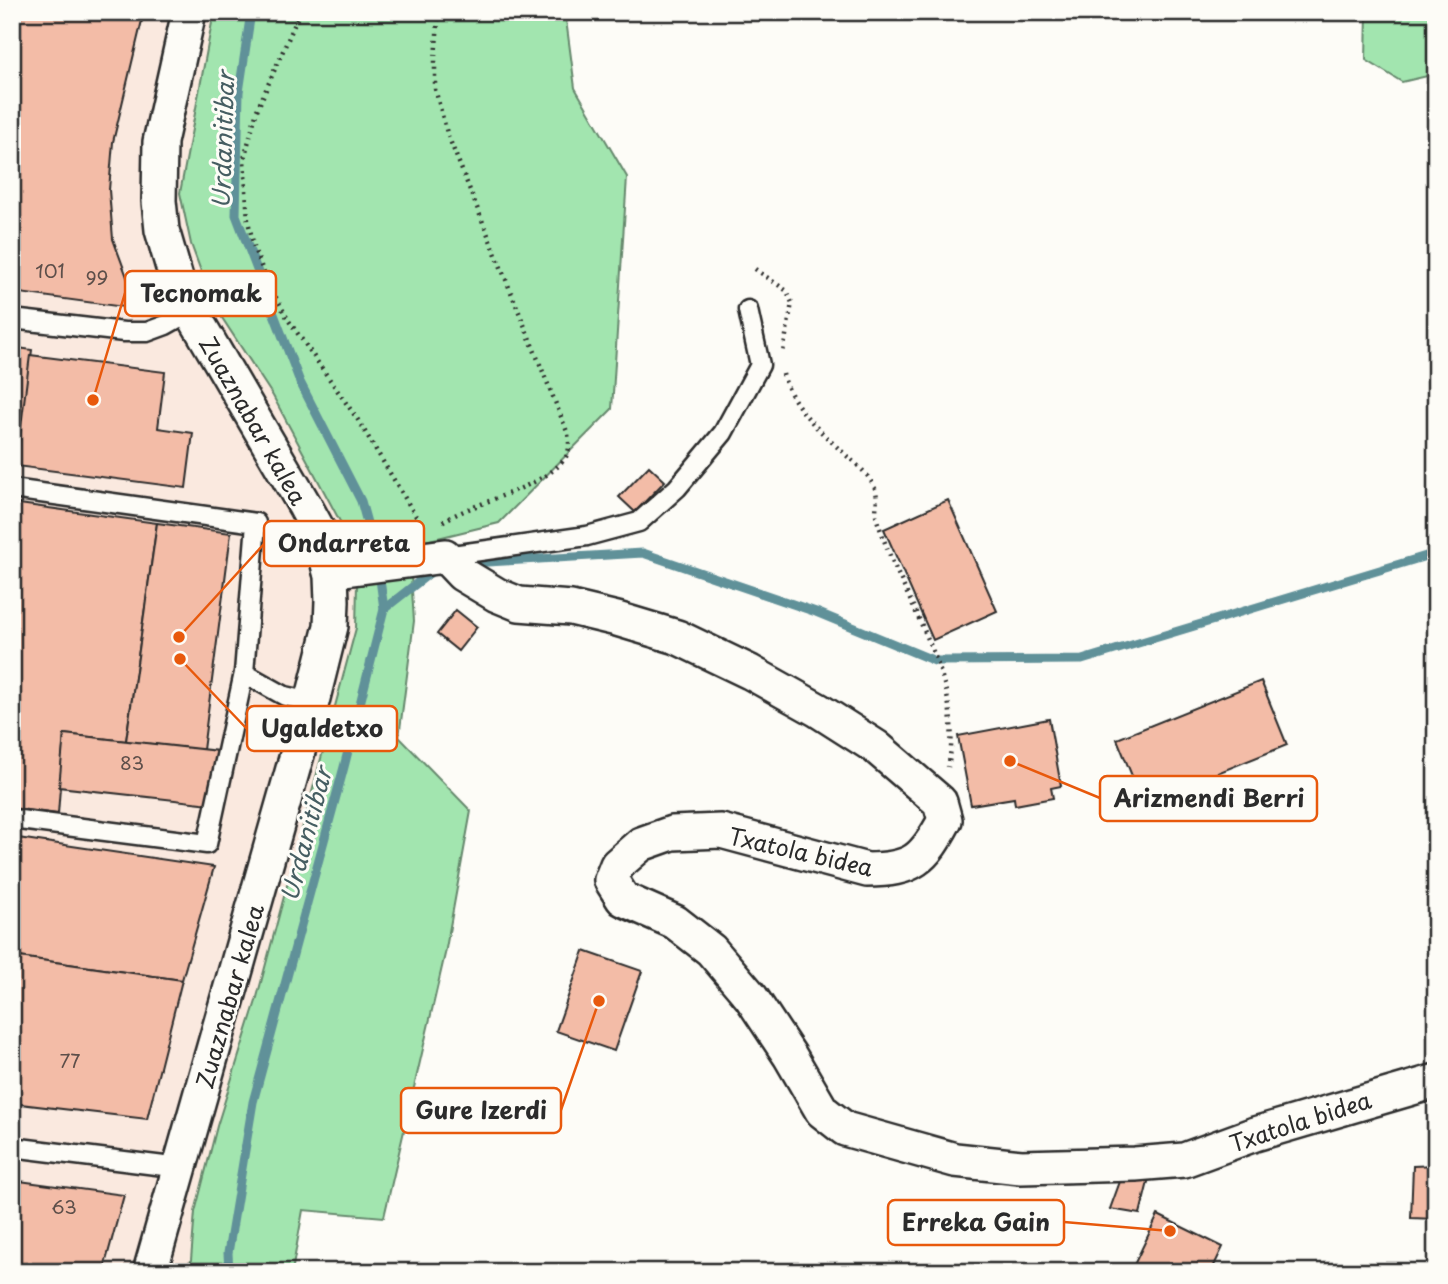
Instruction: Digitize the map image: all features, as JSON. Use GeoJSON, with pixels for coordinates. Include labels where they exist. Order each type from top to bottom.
{"type":"FeatureCollection","features":[{"type":"Feature","properties":{"kind":"street","name":"Zuaznabar kalea"},"geometry":{"type":"LineString","coordinates":[[150,1272],[312,702],[331,626],[332,601],[341,570],[191,311],[178,285],[164,239],[159,201],[160,142],[189,12]]}},
{"type":"Feature","properties":{"kind":"street"},"geometry":{"type":"LineString","coordinates":[[341,570],[427,552],[497,595],[519,604],[571,608],[677,637],[750,672],[876,747],[940,802]]}},
{"type":"Feature","properties":{"kind":"street","name":"Txatola bidea"},"geometry":{"type":"LineString","coordinates":[[940,802],[946,820],[920,858],[890,870],[867,870],[721,831],[684,832],[672,833],[640,844],[617,865],[611,880],[624,899],[675,922],[710,950],[751,997],[822,1111],[845,1129],[956,1160],[1021,1167],[1184,1160],[1255,1134],[1436,1081]]}},
{"type":"Feature","properties":{"kind":"lane"},"geometry":{"type":"LineString","coordinates":[[427,552],[587,537],[639,522],[677,488],[723,433],[760,365],[748,310]]}},
{"type":"Feature","properties":{"kind":"lane"},"geometry":{"type":"LineString","coordinates":[[12,319],[124,332],[147,332],[191,311]]}},
{"type":"Feature","properties":{"kind":"lane"},"geometry":{"type":"LineString","coordinates":[[12,489],[256,523],[244,673],[207,844],[12,819]]}},
{"type":"Feature","properties":{"kind":"lane"},"geometry":{"type":"LineString","coordinates":[[244,673],[285,696],[312,702]]}},
{"type":"Feature","properties":{"kind":"lane"},"geometry":{"type":"LineString","coordinates":[[12,1147],[180,1168]]}},
{"type":"Feature","properties":{"kind":"path"},"geometry":{"type":"LineString","coordinates":[[300,12],[257,110],[244,159],[248,221],[255,251],[268,283],[289,321],[358,420],[427,552]]}},
{"type":"Feature","properties":{"kind":"path"},"geometry":{"type":"LineString","coordinates":[[427,552],[430,531],[444,520],[530,484],[566,457],[570,445],[532,342],[447,133],[435,89],[439,12]]}},
{"type":"Feature","properties":{"kind":"path"},"geometry":{"type":"LineString","coordinates":[[755,270],[787,291],[792,303],[783,354]]}},
{"type":"Feature","properties":{"kind":"path"},"geometry":{"type":"LineString","coordinates":[[781,367],[793,401],[859,467],[872,482],[878,496],[876,517],[942,676],[949,706],[950,756],[940,802]]}},
{"type":"Feature","properties":{"kind":"shaded area"},"geometry":{"type":"Polygon","coordinates":[[[12,12],[214,12],[180,193],[213,304],[273,396],[343,527],[357,584],[356,628],[256,1001],[217,1126],[195,1212],[190,1272],[12,1272],[12,12]]]}},
{"type":"Feature","properties":{"kind":"green space"},"geometry":{"type":"Polygon","coordinates":[[[214,12],[565,12],[575,88],[627,177],[612,409],[499,523],[409,545],[414,621],[399,737],[471,811],[445,954],[384,1217],[303,1210],[292,1272],[190,1272],[195,1212],[217,1126],[256,1001],[356,628],[357,584],[343,527],[273,396],[213,304],[191,244],[180,193],[214,12]]]}},
{"type":"Feature","properties":{"kind":"green space"},"geometry":{"type":"Polygon","coordinates":[[[1367,12],[1436,12],[1436,74],[1402,82],[1366,60],[1367,12]]]}},
{"type":"Feature","properties":{"kind":"building"},"geometry":{"type":"Polygon","coordinates":[[[12,12],[144,12],[113,142],[109,190],[113,239],[134,296],[131,308],[12,292],[12,12]]]}},
{"type":"Feature","properties":{"kind":"building"},"geometry":{"type":"Polygon","coordinates":[[[12,347],[32,350],[16,466],[12,466],[12,347]]]}},
{"type":"Feature","properties":{"kind":"building"},"geometry":{"type":"Polygon","coordinates":[[[30,355],[165,372],[158,428],[193,433],[186,488],[16,466],[30,355]]]}},
{"type":"Feature","properties":{"kind":"building"},"geometry":{"type":"Polygon","coordinates":[[[649,466],[665,481],[635,512],[619,497],[649,466]]]}},
{"type":"Feature","properties":{"kind":"building"},"geometry":{"type":"Polygon","coordinates":[[[948,500],[997,611],[933,640],[884,529],[948,500]]]}},
{"type":"Feature","properties":{"kind":"building"},"geometry":{"type":"Polygon","coordinates":[[[12,503],[157,523],[126,741],[64,734],[58,814],[12,808],[12,503]]]}},
{"type":"Feature","properties":{"kind":"building"},"geometry":{"type":"Polygon","coordinates":[[[157,523],[231,533],[203,750],[126,741],[157,523]]]}},
{"type":"Feature","properties":{"kind":"building"},"geometry":{"type":"Polygon","coordinates":[[[456,610],[477,627],[458,651],[437,634],[456,610]]]}},
{"type":"Feature","properties":{"kind":"building"},"geometry":{"type":"Polygon","coordinates":[[[1261,681],[1287,745],[1143,803],[1117,739],[1261,681]]]}},
{"type":"Feature","properties":{"kind":"building"},"geometry":{"type":"Polygon","coordinates":[[[1049,719],[1061,786],[1051,788],[1053,798],[1015,805],[1014,798],[971,805],[958,736],[1049,719]]]}},
{"type":"Feature","properties":{"kind":"building"},"geometry":{"type":"Polygon","coordinates":[[[64,734],[218,751],[210,804],[59,787],[64,734]]]}},
{"type":"Feature","properties":{"kind":"building"},"geometry":{"type":"Polygon","coordinates":[[[18,838],[214,867],[182,980],[12,956],[12,866],[18,838]]]}},
{"type":"Feature","properties":{"kind":"building"},"geometry":{"type":"Polygon","coordinates":[[[584,951],[642,971],[614,1051],[556,1031],[584,951]]]}},
{"type":"Feature","properties":{"kind":"building"},"geometry":{"type":"Polygon","coordinates":[[[12,956],[182,980],[147,1119],[12,1103],[12,956]]]}},
{"type":"Feature","properties":{"kind":"building"},"geometry":{"type":"Polygon","coordinates":[[[1436,1165],[1436,1219],[1411,1218],[1413,1166],[1436,1165]]]}},
{"type":"Feature","properties":{"kind":"building"},"geometry":{"type":"Polygon","coordinates":[[[1122,1176],[1149,1178],[1140,1214],[1110,1209],[1122,1176]]]}},
{"type":"Feature","properties":{"kind":"building"},"geometry":{"type":"Polygon","coordinates":[[[12,1180],[124,1195],[103,1272],[12,1272],[12,1180]]]}},
{"type":"Feature","properties":{"kind":"building"},"geometry":{"type":"Polygon","coordinates":[[[1158,1215],[1223,1247],[1211,1272],[1131,1271],[1158,1215]]]}},
{"type":"Feature","properties":{"kind":"waterway","name":"Urdanitibar"},"geometry":{"type":"LineString","coordinates":[[251,12],[239,92],[236,215],[300,382],[361,501],[377,559]]}},
{"type":"Feature","properties":{"kind":"waterway"},"geometry":{"type":"LineString","coordinates":[[470,563],[643,553],[816,612],[935,661],[1082,660],[1436,553]]}},
{"type":"Feature","properties":{"kind":"waterway"},"geometry":{"type":"LineString","coordinates":[[384,609],[435,569]]}},
{"type":"Feature","properties":{"kind":"waterway","name":"Urdanitibar"},"geometry":{"type":"LineString","coordinates":[[229,1272],[228,1253],[253,1102],[384,609],[379,572]]}},
{"type":"Feature","properties":{"kind":"place","name":"Tecnomak"},"geometry":{"type":"Point","coordinates":[93,400]}},
{"type":"Feature","properties":{"kind":"place","name":"Ondarreta"},"geometry":{"type":"Point","coordinates":[179,637]}},
{"type":"Feature","properties":{"kind":"place","name":"Ugaldetxo"},"geometry":{"type":"Point","coordinates":[180,659]}},
{"type":"Feature","properties":{"kind":"place","name":"Arizmendi Berri"},"geometry":{"type":"Point","coordinates":[1010,761]}},
{"type":"Feature","properties":{"kind":"place","name":"Gure Izerdi"},"geometry":{"type":"Point","coordinates":[599,1001]}},
{"type":"Feature","properties":{"kind":"place","name":"Erreka Gain"},"geometry":{"type":"Point","coordinates":[1170,1231]}}]}
